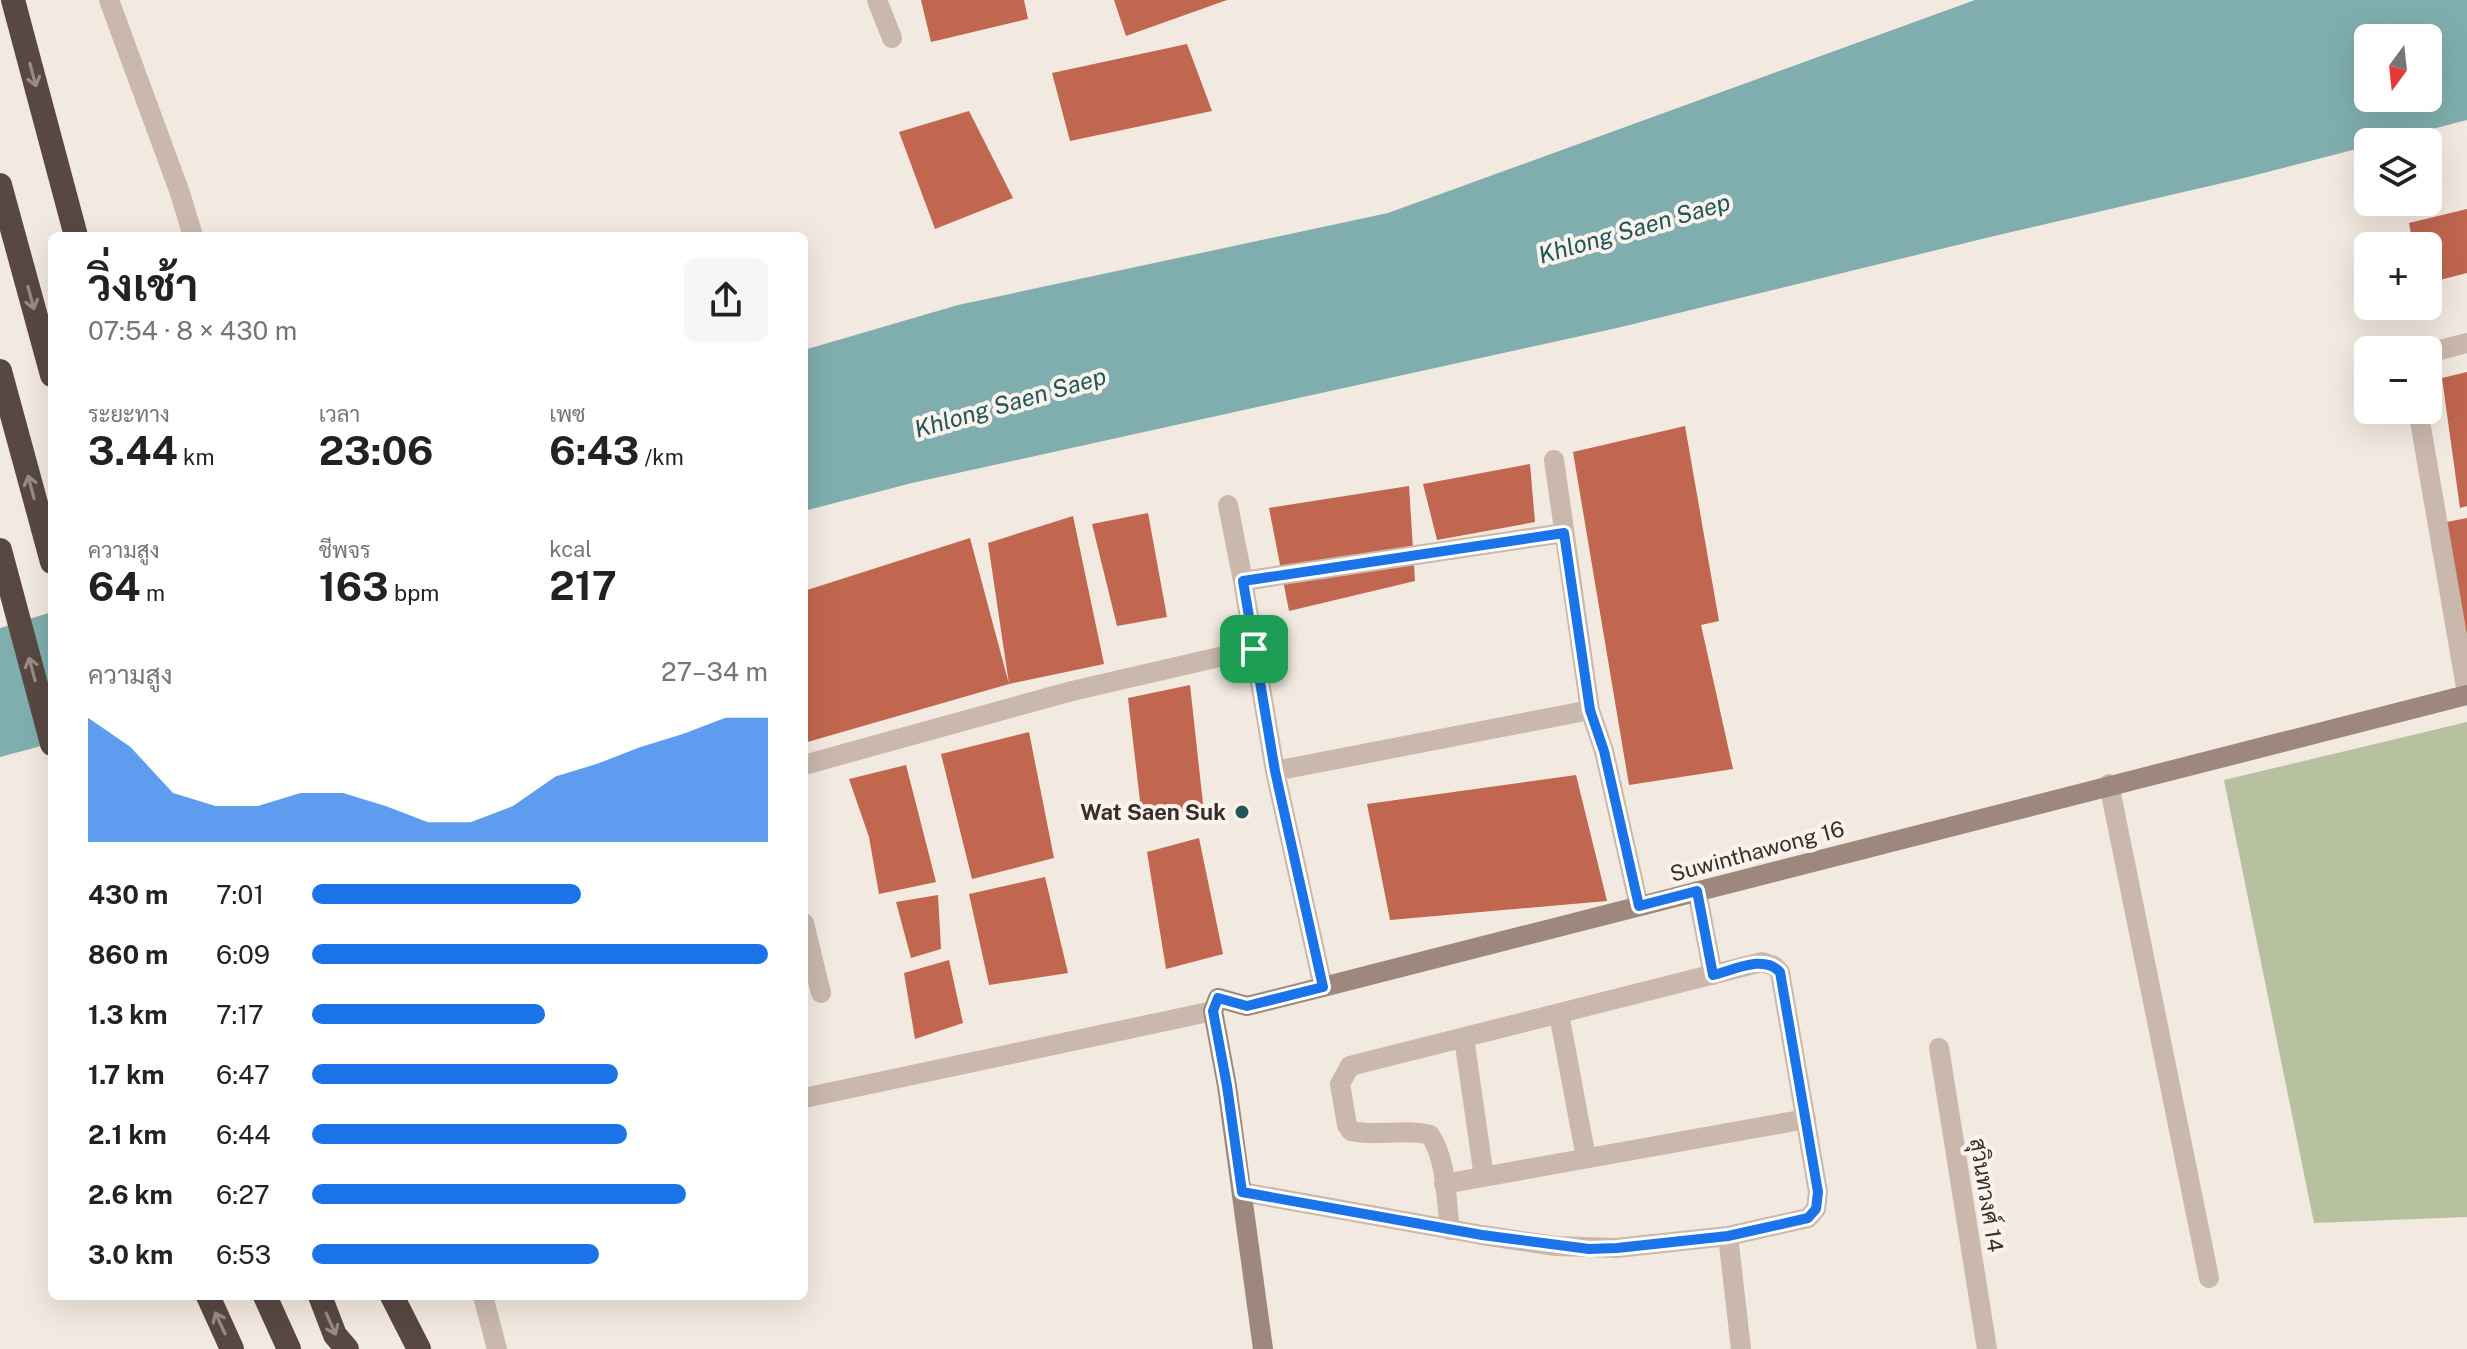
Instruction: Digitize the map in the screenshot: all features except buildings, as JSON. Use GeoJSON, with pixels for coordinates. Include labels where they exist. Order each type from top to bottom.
{"type":"FeatureCollection","features":[{"type":"Feature","properties":{"kind":"highway"},"geometry":{"type":"LineString","coordinates":[[13,0],[74,228]]}},
{"type":"Feature","properties":{"kind":"highway"},"geometry":{"type":"LineString","coordinates":[[0,185],[48,360]]}},
{"type":"Feature","properties":{"kind":"highway"},"geometry":{"type":"LineString","coordinates":[[0,371],[48,547]]}},
{"type":"Feature","properties":{"kind":"highway"},"geometry":{"type":"LineString","coordinates":[[0,550],[48,729]]}},
{"type":"Feature","properties":{"kind":"highway"},"geometry":{"type":"LineString","coordinates":[[210,1300],[232,1349]]}},
{"type":"Feature","properties":{"kind":"highway"},"geometry":{"type":"LineString","coordinates":[[267,1300],[289,1349]]}},
{"type":"Feature","properties":{"kind":"highway"},"geometry":{"type":"LineString","coordinates":[[322,1300],[335,1335],[347,1349]]}},
{"type":"Feature","properties":{"kind":"highway"},"geometry":{"type":"LineString","coordinates":[[394,1300],[419,1349]]}},
{"type":"Feature","properties":{"kind":"street"},"geometry":{"type":"LineString","coordinates":[[109,0],[192,232]]}},
{"type":"Feature","properties":{"kind":"street"},"geometry":{"type":"LineString","coordinates":[[877,0],[892,38]]}},
{"type":"Feature","properties":{"kind":"street"},"geometry":{"type":"LineString","coordinates":[[2442,349],[2467,343]]}},
{"type":"Feature","properties":{"kind":"street"},"geometry":{"type":"LineString","coordinates":[[2420,424],[2467,694]]}},
{"type":"Feature","properties":{"kind":"street"},"geometry":{"type":"LineString","coordinates":[[1554,460],[1590,710],[1604,751],[1639,906]]}},
{"type":"Feature","properties":{"kind":"street"},"geometry":{"type":"LineString","coordinates":[[1228,505],[1275,771],[1323,987]]}},
{"type":"Feature","properties":{"kind":"street"},"geometry":{"type":"LineString","coordinates":[[1243,581],[1564,533]]}},
{"type":"Feature","properties":{"kind":"street"},"geometry":{"type":"LineString","coordinates":[[808,764],[1072,691],[1254,649]]}},
{"type":"Feature","properties":{"kind":"street","name":"Suwinthawong 16"},"geometry":{"type":"LineString","coordinates":[[1213,1011],[1218,998],[1247,1006],[2467,694]]}},
{"type":"Feature","properties":{"kind":"street"},"geometry":{"type":"LineString","coordinates":[[1275,771],[1590,710]]}},
{"type":"Feature","properties":{"kind":"street"},"geometry":{"type":"LineString","coordinates":[[2109,784],[2209,1278]]}},
{"type":"Feature","properties":{"kind":"street"},"geometry":{"type":"LineString","coordinates":[[1697,891],[1713,975]]}},
{"type":"Feature","properties":{"kind":"street"},"geometry":{"type":"LineString","coordinates":[[808,939],[821,993]]}},
{"type":"Feature","properties":{"kind":"street"},"geometry":{"type":"LineString","coordinates":[[1242,1192],[1450,1230],[1589,1249],[1728,1236],[1808,1218],[1816,1209],[1818,1192],[1780,972],[1762,962],[1350,1066],[1340,1084],[1347,1125],[1351,1131],[1362,1134],[1417,1131],[1430,1135],[1436,1143],[1450,1230]]}},
{"type":"Feature","properties":{"kind":"street"},"geometry":{"type":"LineString","coordinates":[[808,1097],[1213,1011],[1227,1086],[1263,1349]]}},
{"type":"Feature","properties":{"kind":"street"},"geometry":{"type":"LineString","coordinates":[[1559,1014],[1586,1158]]}},
{"type":"Feature","properties":{"kind":"street"},"geometry":{"type":"LineString","coordinates":[[1464,1038],[1484,1177]]}},
{"type":"Feature","properties":{"kind":"street","name":"สุวินทวงศ์ 14"},"geometry":{"type":"LineString","coordinates":[[1939,1048],[1987,1349]]}},
{"type":"Feature","properties":{"kind":"street"},"geometry":{"type":"LineString","coordinates":[[1444,1184],[1806,1119]]}},
{"type":"Feature","properties":{"kind":"street"},"geometry":{"type":"LineString","coordinates":[[1728,1236],[1741,1349]]}},
{"type":"Feature","properties":{"kind":"street"},"geometry":{"type":"LineString","coordinates":[[484,1300],[497,1349]]}},
{"type":"Feature","properties":{"kind":"green space"},"geometry":{"type":"Polygon","coordinates":[[[2467,722],[2467,1217],[2314,1223],[2224,780],[2467,722]]]}},
{"type":"Feature","properties":{"kind":"water","name":"Khlong Saen Saep"},"geometry":{"type":"Polygon","coordinates":[[[1975,0],[2467,0],[2467,120],[2436,128],[2354,128],[2354,150],[2244,178],[1617,328],[912,483],[808,510],[808,349],[958,305],[1388,213],[1975,0]]]}},
{"type":"Feature","properties":{"kind":"water"},"geometry":{"type":"Polygon","coordinates":[[[48,613],[48,744],[0,757],[0,628],[48,613]]]}},
{"type":"Feature","properties":{"kind":"place","name":"Wat Saen Suk"},"geometry":{"type":"Point","coordinates":[1242,812]}},
{"type":"Feature","properties":{"kind":"route"},"geometry":{"type":"LineString","coordinates":[[1564,533],[1590,710],[1604,751],[1639,906],[1697,891],[1713,975],[1762,962],[1780,972],[1818,1192],[1816,1209],[1808,1218],[1728,1236],[1589,1249],[1482,1235],[1242,1192],[1213,1011],[1218,998],[1247,1006],[1323,987],[1275,771],[1254,649],[1243,581],[1564,533]]}}]}
